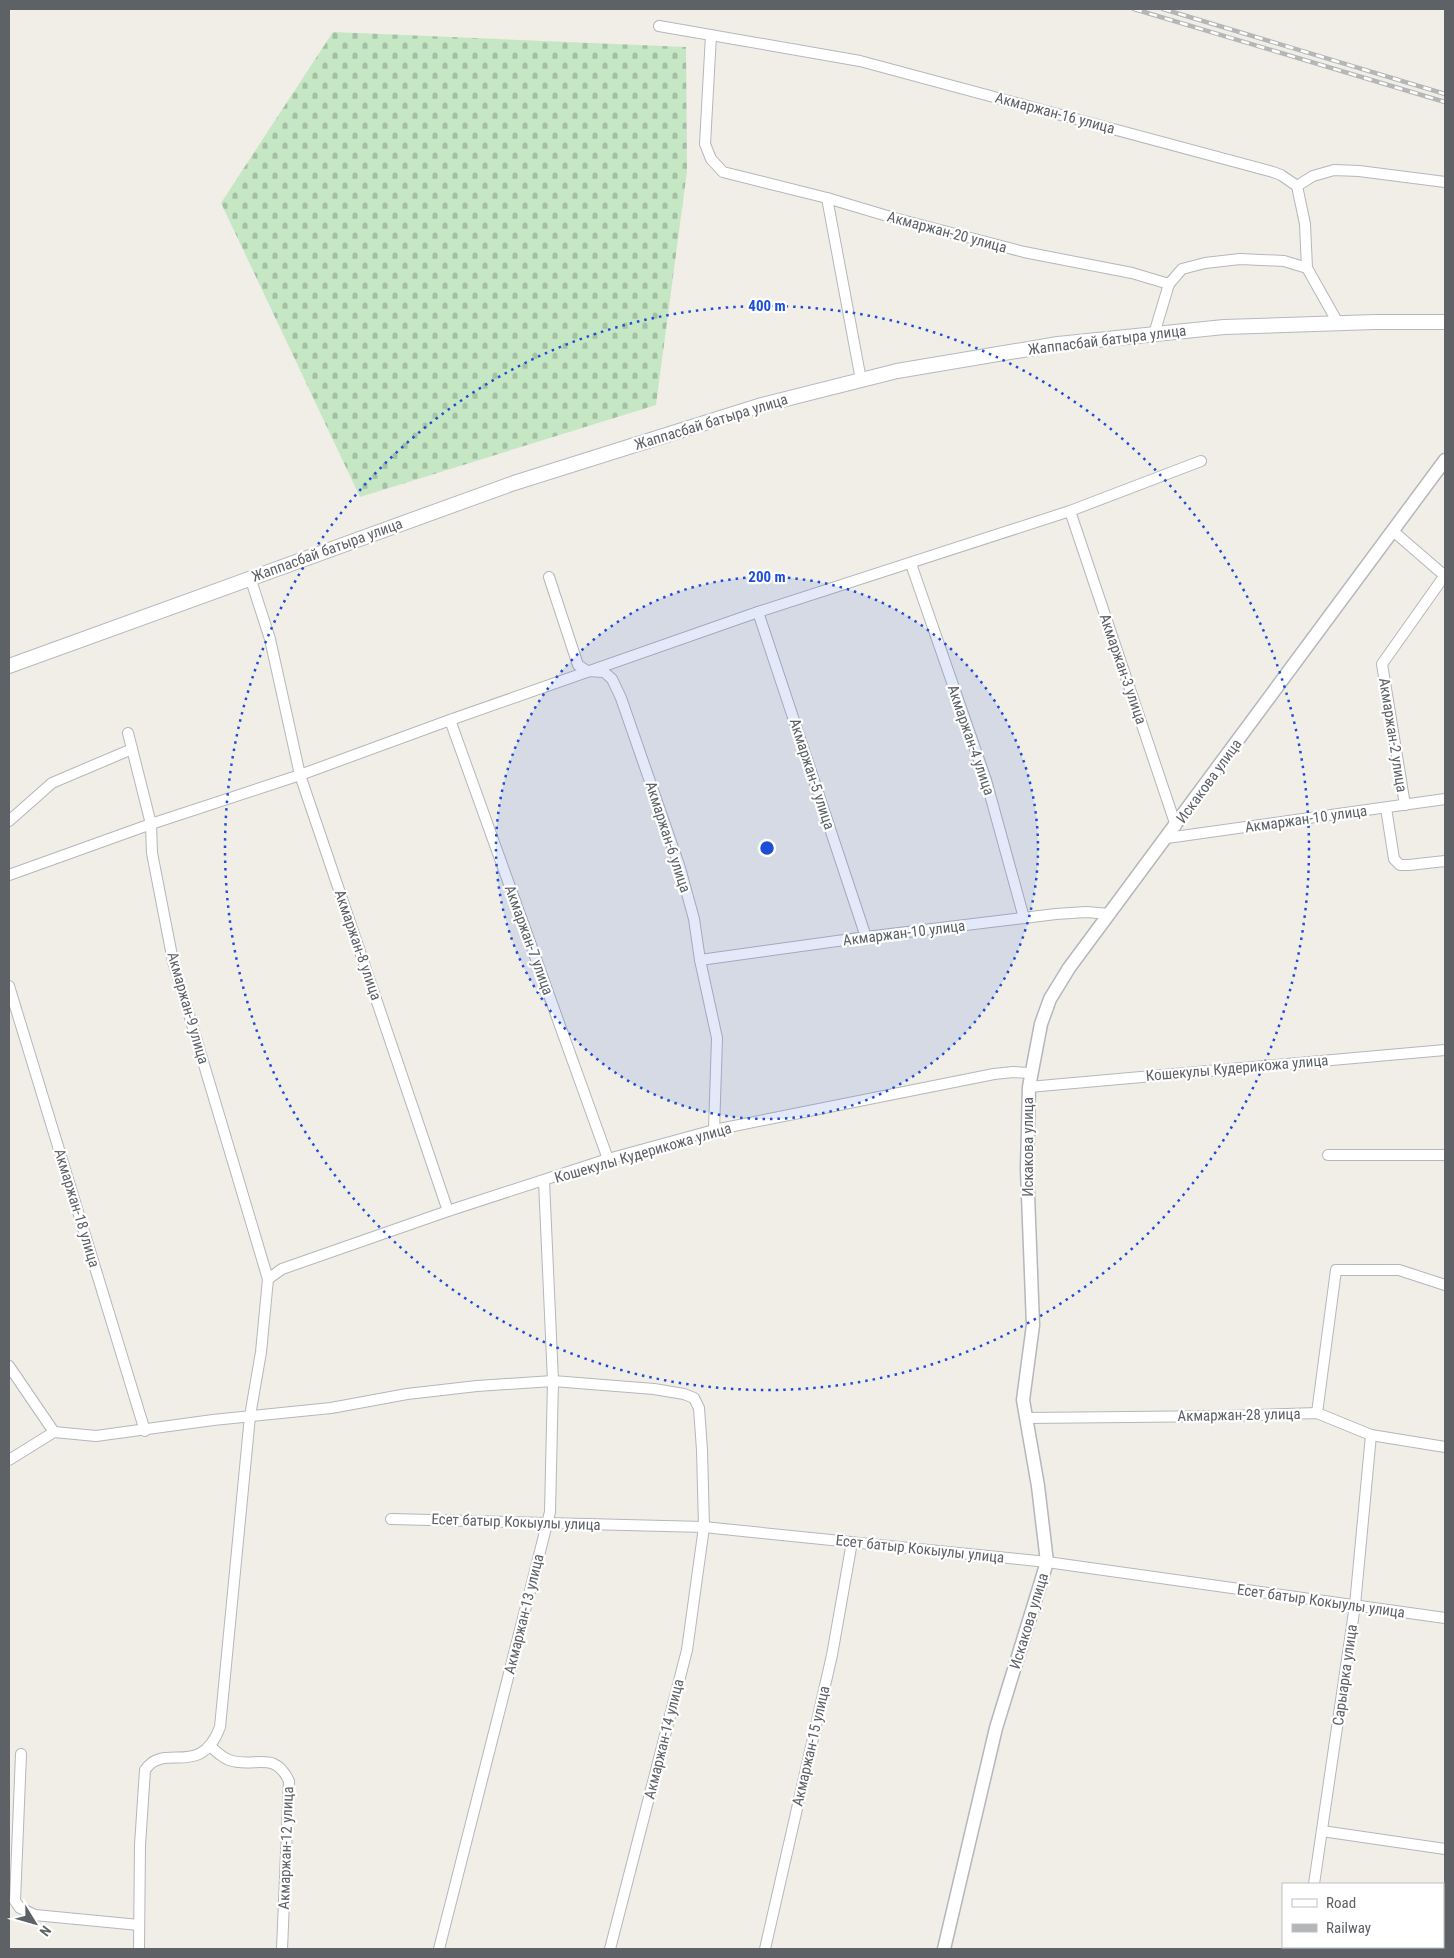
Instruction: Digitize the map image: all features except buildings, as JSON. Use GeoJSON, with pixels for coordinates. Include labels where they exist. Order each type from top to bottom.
{"type":"FeatureCollection","features":[{"type":"Feature","properties":{"kind":"main road","name":"Жаппасбай батыра улица"},"geometry":{"type":"LineString","coordinates":[[9,666],[250,577],[514,483],[762,405],[897,371],[1058,344],[1224,327],[1445,322]]}},
{"type":"Feature","properties":{"kind":"street","name":"Акмаржан-16 улица"},"geometry":{"type":"LineString","coordinates":[[659,26],[860,61],[1273,172],[1297,186]]}},
{"type":"Feature","properties":{"kind":"street","name":"Акмаржан-20 улица"},"geometry":{"type":"LineString","coordinates":[[711,35],[704,144],[711,159],[723,172],[827,198],[894,218],[1024,252],[1132,273],[1169,284]]}},
{"type":"Feature","properties":{"kind":"street"},"geometry":{"type":"LineString","coordinates":[[1338,323],[1307,268],[1305,224],[1297,186],[1313,176],[1334,170],[1359,171],[1445,182]]}},
{"type":"Feature","properties":{"kind":"street"},"geometry":{"type":"LineString","coordinates":[[827,198],[861,380]]}},
{"type":"Feature","properties":{"kind":"street"},"geometry":{"type":"LineString","coordinates":[[1154,334],[1169,284],[1182,269],[1205,263],[1240,259],[1284,260],[1307,268]]}},
{"type":"Feature","properties":{"kind":"street","name":"Искакова улица"},"geometry":{"type":"LineString","coordinates":[[944,1949],[996,1728],[1047,1562],[1038,1486],[1024,1400],[1033,1325],[1027,1169],[1029,1087],[1030,1073],[1041,1024],[1050,999],[1069,968],[1176,826],[1445,460]]}},
{"type":"Feature","properties":{"kind":"street"},"geometry":{"type":"LineString","coordinates":[[9,875],[151,824],[300,775],[587,671],[758,612],[1070,512],[1201,461]]}},
{"type":"Feature","properties":{"kind":"street","name":"Акмаржан-3 улица"},"geometry":{"type":"LineString","coordinates":[[1070,512],[1176,826]]}},
{"type":"Feature","properties":{"kind":"street"},"geometry":{"type":"LineString","coordinates":[[1393,531],[1445,576]]}},
{"type":"Feature","properties":{"kind":"street","name":"Акмаржан-4 улица"},"geometry":{"type":"LineString","coordinates":[[911,564],[986,780],[1024,918]]}},
{"type":"Feature","properties":{"kind":"street","name":"Акмаржан-2 улица"},"geometry":{"type":"LineString","coordinates":[[1405,805],[1382,664],[1445,576]]}},
{"type":"Feature","properties":{"kind":"street","name":"Акмаржан-8 улица"},"geometry":{"type":"LineString","coordinates":[[250,577],[280,676],[300,775],[448,1211]]}},
{"type":"Feature","properties":{"kind":"street"},"geometry":{"type":"LineString","coordinates":[[549,577],[578,665],[587,671]]}},
{"type":"Feature","properties":{"kind":"street","name":"Акмаржан-5 улица"},"geometry":{"type":"LineString","coordinates":[[758,612],[866,937]]}},
{"type":"Feature","properties":{"kind":"street","name":"Акмаржан-6 улица"},"geometry":{"type":"LineString","coordinates":[[587,671],[604,672],[612,678],[621,698],[680,868],[694,919],[700,960],[717,1038],[714,1130]]}},
{"type":"Feature","properties":{"kind":"street","name":"Акмаржан-7 улица"},"geometry":{"type":"LineString","coordinates":[[450,720],[608,1159]]}},
{"type":"Feature","properties":{"kind":"street","name":"Акмаржан-9 улица"},"geometry":{"type":"LineString","coordinates":[[128,733],[151,824],[152,853],[172,961],[268,1279]]}},
{"type":"Feature","properties":{"kind":"street"},"geometry":{"type":"LineString","coordinates":[[9,821],[52,782],[132,749]]}},
{"type":"Feature","properties":{"kind":"street","name":"Акмаржан-10 улица"},"geometry":{"type":"LineString","coordinates":[[1166,838],[1445,800]]}},
{"type":"Feature","properties":{"kind":"street"},"geometry":{"type":"LineString","coordinates":[[1386,808],[1394,859],[1400,865],[1409,866],[1445,861]]}},
{"type":"Feature","properties":{"kind":"street","name":"Акмаржан-10 улица"},"geometry":{"type":"LineString","coordinates":[[700,960],[1024,918],[1086,912],[1110,914]]}},
{"type":"Feature","properties":{"kind":"street","name":"Акмаржан-18 улица"},"geometry":{"type":"LineString","coordinates":[[9,986],[145,1431]]}},
{"type":"Feature","properties":{"kind":"street","name":"Кошекулы Кудерикожа улица"},"geometry":{"type":"LineString","coordinates":[[1029,1087],[1445,1050]]}},
{"type":"Feature","properties":{"kind":"street","name":"Кошекулы Кудерикожа улица"},"geometry":{"type":"LineString","coordinates":[[268,1279],[282,1269],[448,1211],[608,1159],[714,1130],[994,1074],[1030,1073]]}},
{"type":"Feature","properties":{"kind":"street"},"geometry":{"type":"LineString","coordinates":[[1328,1155],[1445,1155]]}},
{"type":"Feature","properties":{"kind":"street","name":"Акмаржан-13 улица"},"geometry":{"type":"LineString","coordinates":[[439,1949],[550,1512],[554,1381],[544,1181]]}},
{"type":"Feature","properties":{"kind":"street"},"geometry":{"type":"LineString","coordinates":[[1317,1413],[1336,1270],[1399,1270],[1445,1285]]}},
{"type":"Feature","properties":{"kind":"street"},"geometry":{"type":"LineString","coordinates":[[139,1949],[140,1845],[145,1770],[149,1764],[158,1759],[195,1757],[210,1746],[216,1738],[220,1727],[250,1416],[261,1352],[268,1279]]}},
{"type":"Feature","properties":{"kind":"street"},"geometry":{"type":"LineString","coordinates":[[9,1366],[54,1432]]}},
{"type":"Feature","properties":{"kind":"street"},"geometry":{"type":"LineString","coordinates":[[9,1460],[54,1432],[96,1436],[250,1416],[331,1408],[407,1394],[477,1386],[554,1381]]}},
{"type":"Feature","properties":{"kind":"street","name":"Акмаржан-14 улица"},"geometry":{"type":"LineString","coordinates":[[554,1381],[654,1389],[684,1394],[694,1398],[699,1408],[704,1527],[687,1650],[610,1949]]}},
{"type":"Feature","properties":{"kind":"street","name":"Акмаржан-28 улица"},"geometry":{"type":"LineString","coordinates":[[1027,1418],[1317,1413],[1371,1436],[1445,1447]]}},
{"type":"Feature","properties":{"kind":"street","name":"Сарыарка улица"},"geometry":{"type":"LineString","coordinates":[[1314,1883],[1355,1606],[1371,1436]]}},
{"type":"Feature","properties":{"kind":"street","name":"Есет батыр Кокыулы улица"},"geometry":{"type":"LineString","coordinates":[[391,1519],[704,1527],[1047,1562],[1445,1618]]}},
{"type":"Feature","properties":{"kind":"street","name":"Акмаржан-15 улица"},"geometry":{"type":"LineString","coordinates":[[766,1949],[832,1655],[852,1542]]}},
{"type":"Feature","properties":{"kind":"street","name":"Акмаржан-12 улица"},"geometry":{"type":"LineString","coordinates":[[210,1746],[221,1756],[230,1760],[242,1763],[269,1762],[284,1769],[289,1781],[282,1949]]}},
{"type":"Feature","properties":{"kind":"street"},"geometry":{"type":"LineString","coordinates":[[21,1754],[15,1902],[20,1908],[35,1915],[139,1925]]}},
{"type":"Feature","properties":{"kind":"street"},"geometry":{"type":"LineString","coordinates":[[1322,1831],[1445,1849]]}},
{"type":"Feature","properties":{"kind":"green space"},"geometry":{"type":"Polygon","coordinates":[[[333,32],[686,47],[687,171],[656,405],[360,497],[221,203],[333,32]]]}},
{"type":"Feature","properties":{"kind":"railway"},"geometry":{"type":"LineString","coordinates":[[1134,9],[1445,102]]}},
{"type":"Feature","properties":{"kind":"railway"},"geometry":{"type":"LineString","coordinates":[[1163,9],[1445,94]]}}]}
